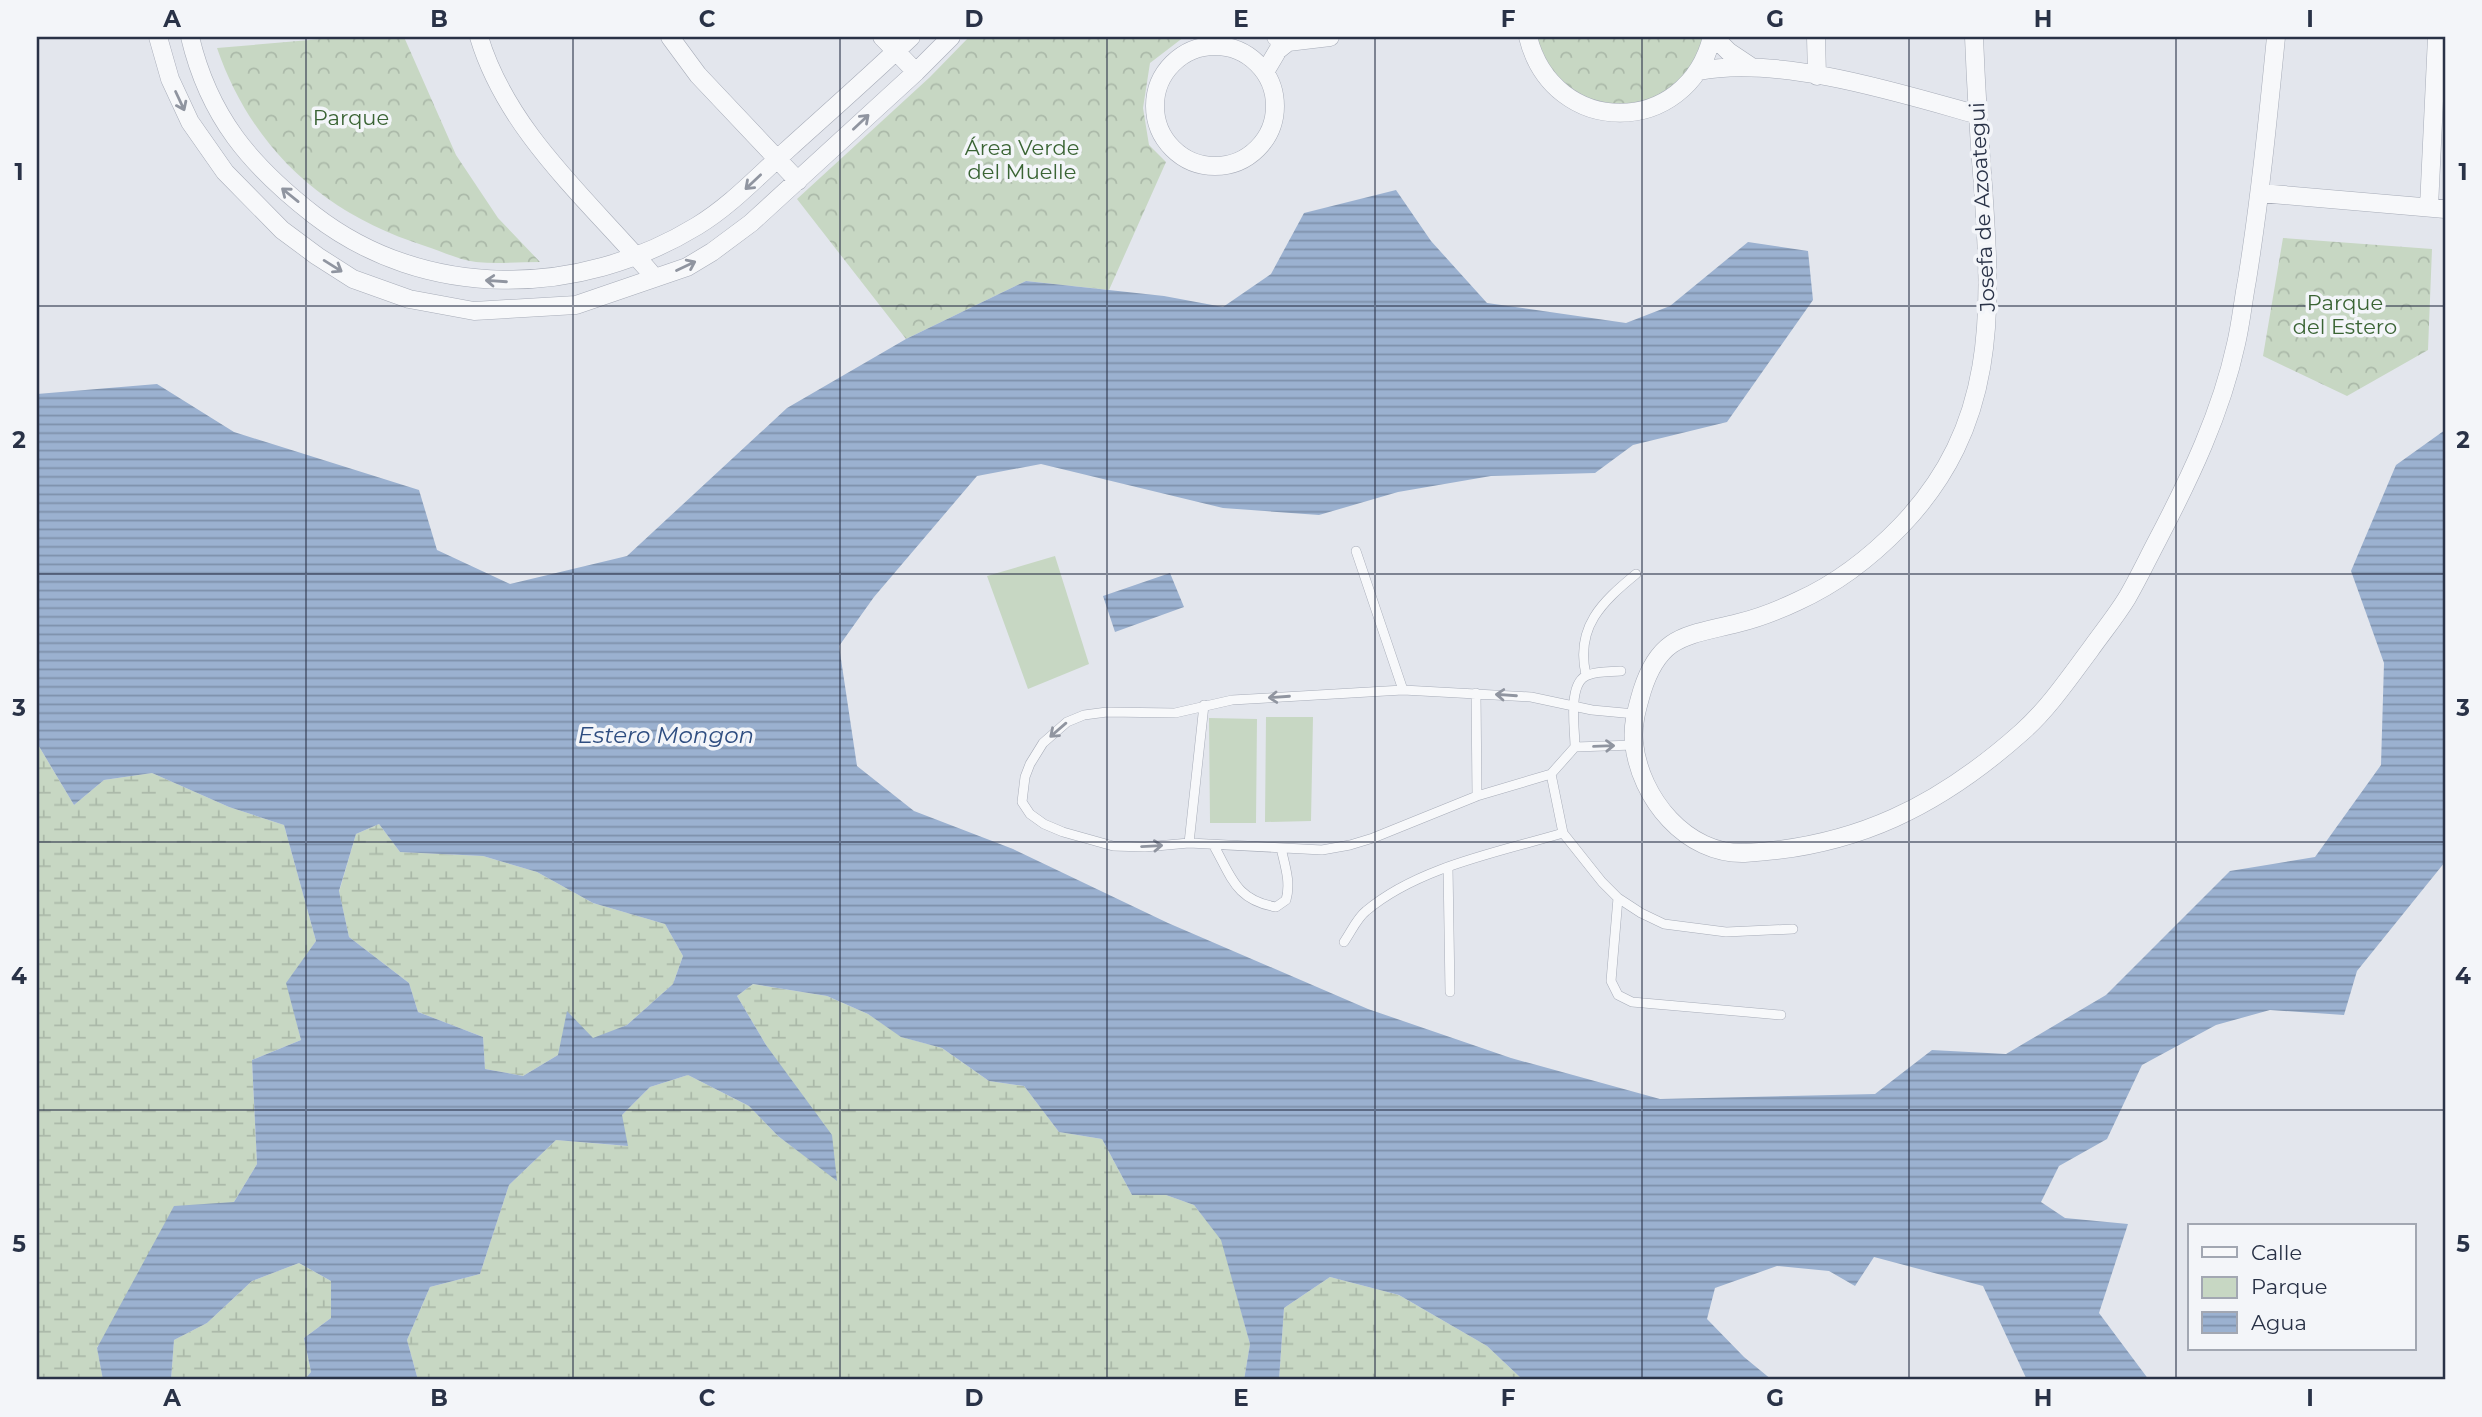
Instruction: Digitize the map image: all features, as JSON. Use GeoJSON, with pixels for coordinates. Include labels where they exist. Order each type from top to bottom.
{"type":"FeatureCollection","features":[{"type":"Feature","properties":{"kind":"street"},"geometry":{"type":"LineString","coordinates":[[158,37],[170,79],[190,122],[225,172],[282,230],[353,279],[409,299],[474,311],[576,305],[687,267],[751,223],[951,37]]}},
{"type":"Feature","properties":{"kind":"street"},"geometry":{"type":"LineString","coordinates":[[190,37],[211,102],[241,147],[282,190],[328,226],[394,260],[466,279],[514,282],[564,276],[636,256],[713,216],[745,190],[911,37]]}},
{"type":"Feature","properties":{"kind":"street"},"geometry":{"type":"LineString","coordinates":[[479,37],[498,83],[524,127],[655,278]]}},
{"type":"Feature","properties":{"kind":"street"},"geometry":{"type":"LineString","coordinates":[[670,37],[698,75],[798,181]]}},
{"type":"Feature","properties":{"kind":"street"},"geometry":{"type":"LineString","coordinates":[[882,37],[916,72]]}},
{"type":"Feature","properties":{"kind":"street"},"geometry":{"type":"LineString","coordinates":[[1265,72],[1282,39],[1330,37]]}},
{"type":"Feature","properties":{"kind":"street"},"geometry":{"type":"LineString","coordinates":[[1528,37],[1538,66],[1559,92],[1589,109],[1622,114],[1655,107],[1683,90],[1699,71],[1713,37],[1750,66]]}},
{"type":"Feature","properties":{"kind":"street"},"geometry":{"type":"LineString","coordinates":[[1816,37],[1817,76]]}},
{"type":"Feature","properties":{"kind":"street","name":"Josefa de Azoategui"},"geometry":{"type":"LineString","coordinates":[[1974,37],[1988,263],[1988,317],[1977,395],[1960,441],[1923,502],[1897,531],[1864,561],[1837,581],[1773,612],[1684,637],[1667,647],[1650,665],[1635,714],[1634,745],[1648,790],[1680,830],[1702,846],[1733,853],[1755,852],[1802,848],[1841,839],[1903,816],[1968,775],[2026,729],[2069,678],[2125,601],[2186,486],[2214,417],[2236,345],[2261,193]]}},
{"type":"Feature","properties":{"kind":"street"},"geometry":{"type":"LineString","coordinates":[[2276,37],[2261,193],[2437,208],[2437,37]]}},
{"type":"Feature","properties":{"kind":"street"},"geometry":{"type":"LineString","coordinates":[[1239,43],[1265,72],[1273,90],[1275,110],[1271,129],[1261,146],[1245,158],[1226,166],[1207,166],[1188,160],[1172,149],[1160,132],[1155,114],[1156,93],[1163,74],[1177,59],[1196,49],[1239,43]]}},
{"type":"Feature","properties":{"kind":"street"},"geometry":{"type":"LineString","coordinates":[[1699,71],[1725,66],[1750,66],[1817,76],[1898,93],[1978,115]]}},
{"type":"Feature","properties":{"kind":"lane"},"geometry":{"type":"LineString","coordinates":[[1356,551],[1403,690]]}},
{"type":"Feature","properties":{"kind":"lane"},"geometry":{"type":"LineString","coordinates":[[1586,675],[1582,649],[1592,619],[1611,595],[1636,574]]}},
{"type":"Feature","properties":{"kind":"lane"},"geometry":{"type":"LineString","coordinates":[[1621,671],[1586,675],[1575,687],[1573,706],[1575,747],[1551,774],[1477,796],[1350,845],[1322,849],[1189,843],[1144,847],[1113,846],[1063,832],[1030,814],[1022,802],[1022,790],[1030,764],[1044,743],[1067,722],[1084,715],[1107,712],[1175,713],[1232,700],[1403,690],[1531,697],[1573,706],[1635,714]]}},
{"type":"Feature","properties":{"kind":"lane"},"geometry":{"type":"LineString","coordinates":[[1476,693],[1477,796]]}},
{"type":"Feature","properties":{"kind":"lane"},"geometry":{"type":"LineString","coordinates":[[1189,843],[1204,705]]}},
{"type":"Feature","properties":{"kind":"lane"},"geometry":{"type":"LineString","coordinates":[[1575,747],[1634,745]]}},
{"type":"Feature","properties":{"kind":"lane"},"geometry":{"type":"LineString","coordinates":[[1551,774],[1563,833],[1602,883],[1641,914],[1664,924],[1726,932],[1793,929]]}},
{"type":"Feature","properties":{"kind":"lane"},"geometry":{"type":"LineString","coordinates":[[1344,942],[1364,912],[1394,891],[1448,867],[1563,833]]}},
{"type":"Feature","properties":{"kind":"lane"},"geometry":{"type":"LineString","coordinates":[[1214,846],[1235,885],[1246,897],[1258,904],[1276,907],[1286,900],[1289,891],[1281,848]]}},
{"type":"Feature","properties":{"kind":"lane"},"geometry":{"type":"LineString","coordinates":[[1448,867],[1450,992]]}},
{"type":"Feature","properties":{"kind":"lane"},"geometry":{"type":"LineString","coordinates":[[1618,898],[1611,981],[1618,996],[1632,1002],[1781,1014]]}},
{"type":"Feature","properties":{"kind":"green space","name":"Parque"},"geometry":{"type":"Polygon","coordinates":[[[345,37],[404,37],[456,155],[498,218],[540,262],[470,261],[388,232],[355,216],[324,196],[296,173],[250,117],[217,48],[345,37]]]}},
{"type":"Feature","properties":{"kind":"green space","name":"Área Verde del Muelle"},"geometry":{"type":"Polygon","coordinates":[[[969,37],[1184,37],[1150,63],[1143,108],[1149,145],[1166,162],[1109,290],[1026,281],[906,339],[797,199],[930,77],[969,37]]]}},
{"type":"Feature","properties":{"kind":"green space"},"geometry":{"type":"Polygon","coordinates":[[[1528,37],[1710,37],[1683,90],[1622,114],[1559,92],[1528,37]]]}},
{"type":"Feature","properties":{"kind":"green space","name":"Parque del Estero"},"geometry":{"type":"Polygon","coordinates":[[[2283,238],[2432,249],[2428,350],[2347,396],[2263,356],[2283,238]]]}},
{"type":"Feature","properties":{"kind":"green space"},"geometry":{"type":"Polygon","coordinates":[[[1055,556],[1089,664],[1028,689],[987,576],[1055,556]]]}},
{"type":"Feature","properties":{"kind":"green space"},"geometry":{"type":"Polygon","coordinates":[[[1266,717],[1313,717],[1311,821],[1265,822],[1266,717]]]}},
{"type":"Feature","properties":{"kind":"green space"},"geometry":{"type":"Polygon","coordinates":[[[1209,718],[1257,719],[1256,823],[1210,823],[1209,718]]]}},
{"type":"Feature","properties":{"kind":"green space"},"geometry":{"type":"Polygon","coordinates":[[[37,743],[74,805],[104,780],[152,773],[229,807],[284,825],[316,941],[287,983],[301,1040],[252,1060],[257,1164],[234,1202],[97,1347],[103,1380],[37,1380],[37,743]]]}},
{"type":"Feature","properties":{"kind":"green space"},"geometry":{"type":"Polygon","coordinates":[[[379,824],[400,852],[483,856],[537,872],[593,903],[665,924],[683,956],[673,984],[627,1025],[558,1055],[523,1076],[485,1069],[483,1037],[418,1012],[409,983],[349,937],[339,892],[356,834],[379,824]]]}},
{"type":"Feature","properties":{"kind":"green space"},"geometry":{"type":"Polygon","coordinates":[[[753,984],[827,996],[868,1014],[902,1037],[942,1048],[989,1081],[1024,1086],[1059,1132],[1102,1139],[1132,1195],[1166,1195],[1194,1205],[1222,1240],[1250,1344],[1244,1380],[418,1380],[407,1340],[430,1287],[480,1274],[509,1185],[556,1140],[627,1146],[621,1116],[650,1087],[688,1075],[749,1106],[778,1136],[837,1180],[737,996],[753,984]]]}},
{"type":"Feature","properties":{"kind":"green space"},"geometry":{"type":"Polygon","coordinates":[[[299,1263],[331,1281],[331,1318],[304,1338],[311,1372],[304,1380],[171,1380],[174,1340],[207,1323],[252,1281],[299,1263]]]}},
{"type":"Feature","properties":{"kind":"green space"},"geometry":{"type":"Polygon","coordinates":[[[1330,1277],[1399,1295],[1487,1346],[1523,1380],[1279,1380],[1284,1308],[1330,1277]]]}},
{"type":"Feature","properties":{"kind":"water","name":"Estero Mongon"},"geometry":{"type":"Polygon","coordinates":[[[1396,190],[1431,241],[1487,303],[1626,323],[1670,306],[1748,242],[1808,251],[1813,300],[1727,422],[1633,445],[1595,473],[1491,476],[1398,492],[1319,515],[1223,508],[1041,464],[977,476],[874,597],[839,646],[857,766],[914,811],[1013,849],[1168,923],[1368,1009],[1511,1058],[1660,1099],[1875,1094],[1932,1050],[2006,1054],[2106,995],[2230,871],[2315,857],[2381,765],[2384,663],[2351,571],[2396,465],[2445,430],[2445,862],[2357,971],[2344,1015],[2270,1010],[2216,1025],[2142,1065],[2107,1139],[2059,1166],[2041,1202],[2065,1218],[2128,1224],[2099,1313],[2149,1380],[2027,1380],[1983,1286],[1874,1257],[1855,1286],[1829,1271],[1777,1266],[1715,1288],[1707,1319],[1744,1357],[1772,1380],[1523,1380],[1487,1346],[1399,1295],[1330,1277],[1284,1308],[1279,1380],[1244,1380],[1250,1344],[1221,1240],[1194,1205],[1166,1195],[1132,1195],[1102,1139],[1059,1132],[1024,1086],[989,1081],[942,1048],[901,1037],[868,1014],[827,996],[753,984],[737,996],[766,1045],[832,1135],[837,1181],[778,1136],[749,1106],[688,1075],[650,1087],[622,1115],[628,1146],[556,1140],[509,1185],[480,1274],[430,1287],[407,1340],[418,1380],[304,1380],[311,1372],[304,1338],[331,1318],[331,1281],[299,1263],[252,1281],[207,1323],[174,1340],[171,1380],[103,1380],[97,1348],[174,1206],[234,1202],[257,1164],[252,1060],[301,1040],[286,983],[316,941],[284,825],[229,807],[152,773],[104,780],[74,805],[37,743],[37,394],[157,384],[234,432],[419,490],[437,550],[510,584],[627,556],[787,408],[906,339],[1026,281],[1164,296],[1223,307],[1271,274],[1304,213],[1396,190]],[[379,824],[356,834],[339,891],[349,937],[409,983],[418,1012],[483,1037],[485,1069],[523,1076],[558,1055],[567,1011],[593,1038],[627,1025],[673,984],[683,956],[665,924],[593,903],[537,872],[483,856],[400,852],[379,824]]]}},
{"type":"Feature","properties":{"kind":"water"},"geometry":{"type":"Polygon","coordinates":[[[1170,573],[1184,607],[1115,632],[1103,596],[1170,573]]]}}]}
